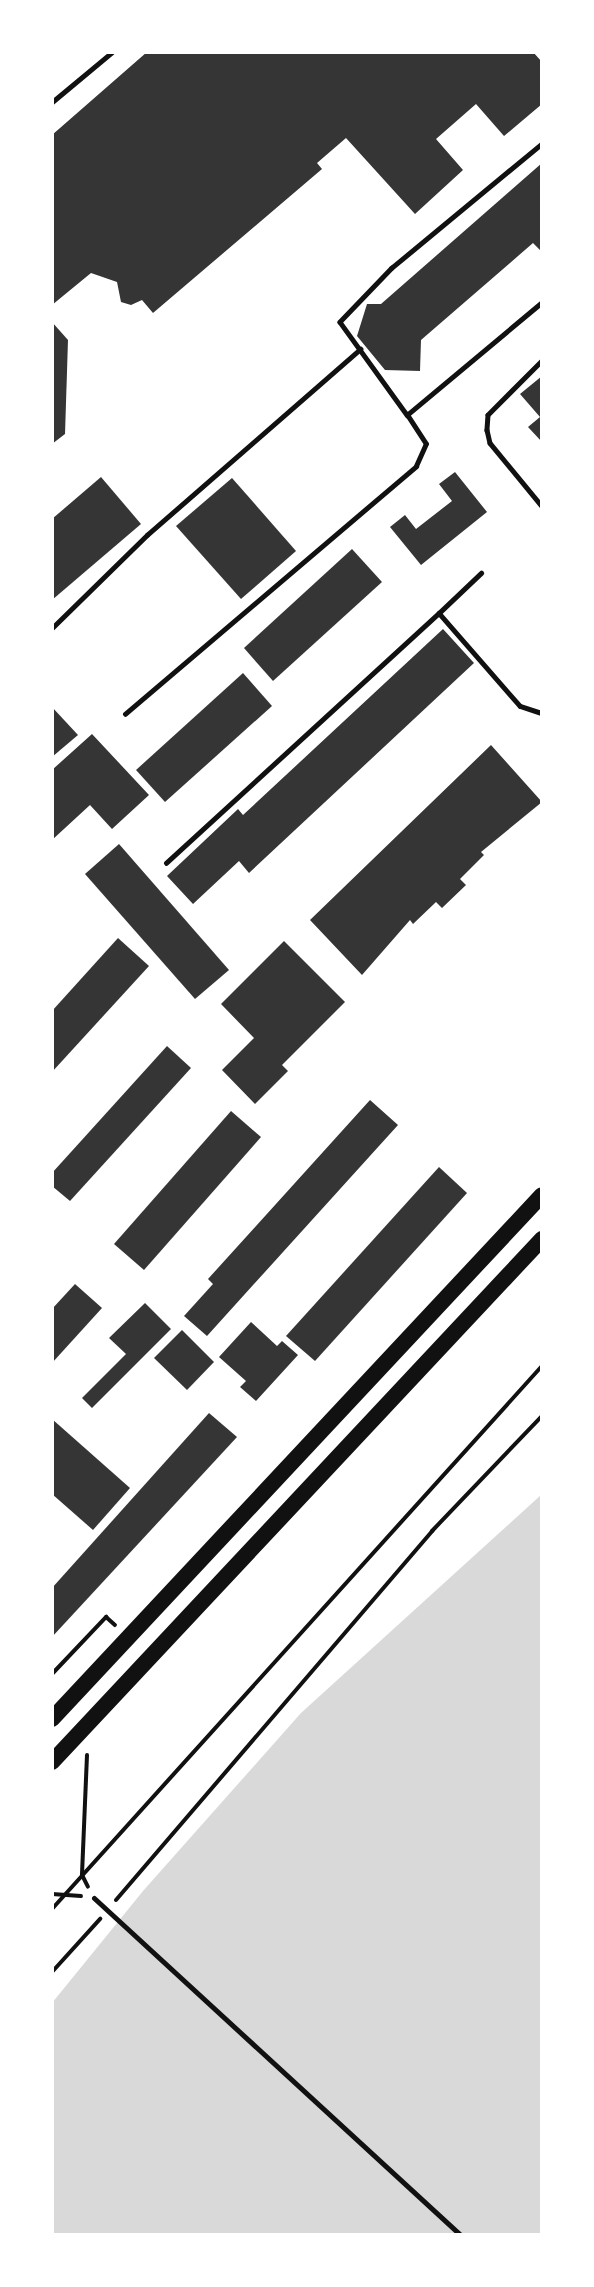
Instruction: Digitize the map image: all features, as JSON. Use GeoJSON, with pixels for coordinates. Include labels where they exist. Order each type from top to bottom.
{"type":"FeatureCollection","features":[{"type":"Feature","properties":{"kind":"highway"},"geometry":{"type":"LineString","coordinates":[[52,1719],[542,1195]]}},
{"type":"Feature","properties":{"kind":"highway"},"geometry":{"type":"LineString","coordinates":[[52,1762],[542,1239]]}},
{"type":"Feature","properties":{"kind":"street"},"geometry":{"type":"LineString","coordinates":[[52,102],[112,52]]}},
{"type":"Feature","properties":{"kind":"street"},"geometry":{"type":"LineString","coordinates":[[94,1898],[460,2235]]}},
{"type":"Feature","properties":{"kind":"lane"},"geometry":{"type":"LineString","coordinates":[[125,714],[416,466],[426,444],[340,322],[356,304],[542,144]]}},
{"type":"Feature","properties":{"kind":"lane"},"geometry":{"type":"LineString","coordinates":[[407,415],[542,302]]}},
{"type":"Feature","properties":{"kind":"lane"},"geometry":{"type":"LineString","coordinates":[[52,628],[147,535],[360,349]]}},
{"type":"Feature","properties":{"kind":"lane"},"geometry":{"type":"LineString","coordinates":[[542,361],[488,415],[487,430],[490,443],[542,506]]}},
{"type":"Feature","properties":{"kind":"lane"},"geometry":{"type":"LineString","coordinates":[[166,863],[481,573]]}},
{"type":"Feature","properties":{"kind":"lane"},"geometry":{"type":"LineString","coordinates":[[439,614],[520,706],[542,713]]}},
{"type":"Feature","properties":{"kind":"path"},"geometry":{"type":"LineString","coordinates":[[52,1909],[542,1366]]}},
{"type":"Feature","properties":{"kind":"path"},"geometry":{"type":"LineString","coordinates":[[52,1972],[432,1532],[542,1416]]}},
{"type":"Feature","properties":{"kind":"path"},"geometry":{"type":"LineString","coordinates":[[52,1674],[106,1617]]}},
{"type":"Feature","properties":{"kind":"path"},"geometry":{"type":"LineString","coordinates":[[93,1748],[86,1757],[82,1875],[94,1898]]}},
{"type":"Feature","properties":{"kind":"path"},"geometry":{"type":"LineString","coordinates":[[52,1894],[66,1893],[94,1898]]}},
{"type":"Feature","properties":{"kind":"shaded area"},"geometry":{"type":"Polygon","coordinates":[[[541,1495],[541,2234],[53,2234],[52,2003],[143,1891],[301,1713],[541,1495]]]}},
{"type":"Feature","properties":{"kind":"building"},"geometry":{"type":"Polygon","coordinates":[[[147,52],[533,52],[542,62],[542,104],[504,136],[476,104],[436,139],[463,170],[415,214],[346,138],[317,163],[322,169],[153,313],[142,300],[131,305],[121,302],[117,282],[91,273],[52,305],[52,135],[147,52]]]}},
{"type":"Feature","properties":{"kind":"building"},"geometry":{"type":"Polygon","coordinates":[[[542,163],[542,252],[533,243],[421,340],[420,371],[385,370],[357,336],[367,304],[381,304],[542,163]]]}},
{"type":"Feature","properties":{"kind":"building"},"geometry":{"type":"Polygon","coordinates":[[[52,322],[68,340],[65,434],[52,444],[52,322]]]}},
{"type":"Feature","properties":{"kind":"building"},"geometry":{"type":"Polygon","coordinates":[[[542,376],[542,442],[528,427],[540,417],[520,394],[542,376]]]}},
{"type":"Feature","properties":{"kind":"building"},"geometry":{"type":"Polygon","coordinates":[[[455,472],[487,512],[421,565],[390,527],[405,515],[416,529],[452,501],[439,484],[455,472]]]}},
{"type":"Feature","properties":{"kind":"building"},"geometry":{"type":"Polygon","coordinates":[[[101,477],[141,524],[52,600],[52,519],[101,477]]]}},
{"type":"Feature","properties":{"kind":"building"},"geometry":{"type":"Polygon","coordinates":[[[232,478],[296,551],[241,599],[176,526],[232,478]]]}},
{"type":"Feature","properties":{"kind":"building"},"geometry":{"type":"Polygon","coordinates":[[[352,549],[382,582],[273,681],[244,648],[352,549]]]}},
{"type":"Feature","properties":{"kind":"building"},"geometry":{"type":"Polygon","coordinates":[[[443,629],[474,663],[249,873],[239,861],[193,904],[167,876],[238,809],[243,815],[443,629]]]}},
{"type":"Feature","properties":{"kind":"building"},"geometry":{"type":"Polygon","coordinates":[[[243,673],[272,706],[165,802],[136,770],[243,673]]]}},
{"type":"Feature","properties":{"kind":"building"},"geometry":{"type":"Polygon","coordinates":[[[52,707],[78,735],[52,757],[52,707]]]}},
{"type":"Feature","properties":{"kind":"building"},"geometry":{"type":"Polygon","coordinates":[[[92,734],[149,795],[112,829],[90,805],[52,840],[52,770],[92,734]]]}},
{"type":"Feature","properties":{"kind":"building"},"geometry":{"type":"Polygon","coordinates":[[[491,745],[542,802],[481,852],[484,855],[460,879],[466,885],[442,908],[436,902],[413,924],[410,920],[362,975],[310,920],[491,745]]]}},
{"type":"Feature","properties":{"kind":"building"},"geometry":{"type":"Polygon","coordinates":[[[119,844],[229,970],[195,999],[85,874],[119,844]]]}},
{"type":"Feature","properties":{"kind":"building"},"geometry":{"type":"Polygon","coordinates":[[[118,938],[149,966],[52,1072],[52,1011],[118,938]]]}},
{"type":"Feature","properties":{"kind":"building"},"geometry":{"type":"Polygon","coordinates":[[[284,941],[345,1002],[282,1065],[288,1071],[255,1104],[222,1070],[254,1038],[221,1004],[284,941]]]}},
{"type":"Feature","properties":{"kind":"building"},"geometry":{"type":"Polygon","coordinates":[[[167,1046],[191,1068],[70,1201],[52,1186],[52,1173],[167,1046]]]}},
{"type":"Feature","properties":{"kind":"building"},"geometry":{"type":"Polygon","coordinates":[[[370,1100],[398,1125],[207,1336],[184,1316],[213,1284],[208,1279],[370,1100]]]}},
{"type":"Feature","properties":{"kind":"building"},"geometry":{"type":"Polygon","coordinates":[[[231,1111],[261,1137],[144,1270],[114,1244],[231,1111]]]}},
{"type":"Feature","properties":{"kind":"building"},"geometry":{"type":"Polygon","coordinates":[[[439,1167],[467,1193],[315,1361],[286,1336],[439,1167]]]}},
{"type":"Feature","properties":{"kind":"building"},"geometry":{"type":"Polygon","coordinates":[[[75,1284],[102,1308],[52,1363],[52,1309],[75,1284]]]}},
{"type":"Feature","properties":{"kind":"building"},"geometry":{"type":"Polygon","coordinates":[[[145,1303],[171,1329],[92,1408],[82,1398],[126,1354],[109,1338],[145,1303]]]}},
{"type":"Feature","properties":{"kind":"building"},"geometry":{"type":"Polygon","coordinates":[[[251,1322],[277,1346],[282,1341],[298,1355],[256,1401],[240,1387],[246,1381],[219,1357],[251,1322]]]}},
{"type":"Feature","properties":{"kind":"building"},"geometry":{"type":"Polygon","coordinates":[[[182,1330],[214,1362],[187,1390],[154,1358],[182,1330]]]}},
{"type":"Feature","properties":{"kind":"building"},"geometry":{"type":"Polygon","coordinates":[[[209,1413],[237,1437],[52,1637],[52,1588],[209,1413]]]}},
{"type":"Feature","properties":{"kind":"building"},"geometry":{"type":"Polygon","coordinates":[[[52,1419],[130,1488],[93,1530],[52,1494],[52,1419]]]}}]}
